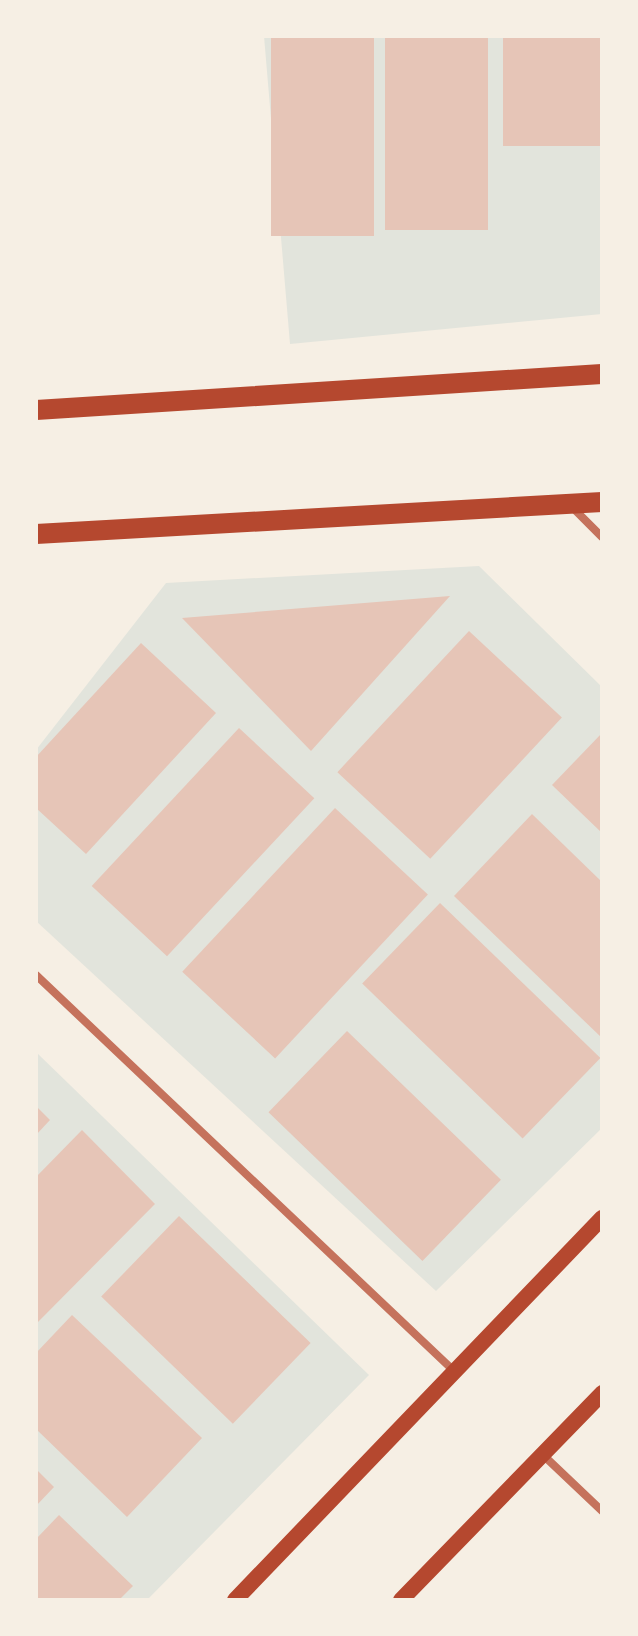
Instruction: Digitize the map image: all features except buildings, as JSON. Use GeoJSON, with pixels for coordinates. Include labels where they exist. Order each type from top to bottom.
{"type":"FeatureCollection","features":[{"type":"Feature","properties":{"kind":"main road"},"geometry":{"type":"LineString","coordinates":[[36,410],[602,374]]}},
{"type":"Feature","properties":{"kind":"main road"},"geometry":{"type":"LineString","coordinates":[[36,534],[602,502]]}},
{"type":"Feature","properties":{"kind":"main road"},"geometry":{"type":"LineString","coordinates":[[235,1600],[602,1218]]}},
{"type":"Feature","properties":{"kind":"main road"},"geometry":{"type":"LineString","coordinates":[[401,1600],[602,1393]]}},
{"type":"Feature","properties":{"kind":"street"},"geometry":{"type":"LineString","coordinates":[[570,505],[602,537]]}},
{"type":"Feature","properties":{"kind":"street"},"geometry":{"type":"LineString","coordinates":[[36,975],[454,1371]]}},
{"type":"Feature","properties":{"kind":"street"},"geometry":{"type":"LineString","coordinates":[[542,1454],[602,1511]]}},
{"type":"Feature","properties":{"kind":"shaded area"},"geometry":{"type":"Polygon","coordinates":[[[264,36],[602,36],[602,314],[290,344],[264,36]]]}},
{"type":"Feature","properties":{"kind":"shaded area"},"geometry":{"type":"Polygon","coordinates":[[[479,566],[602,687],[602,1128],[436,1291],[36,921],[36,750],[166,583],[479,566]]]}},
{"type":"Feature","properties":{"kind":"shaded area"},"geometry":{"type":"Polygon","coordinates":[[[36,1052],[369,1375],[147,1600],[36,1600],[36,1052]]]}}]}
